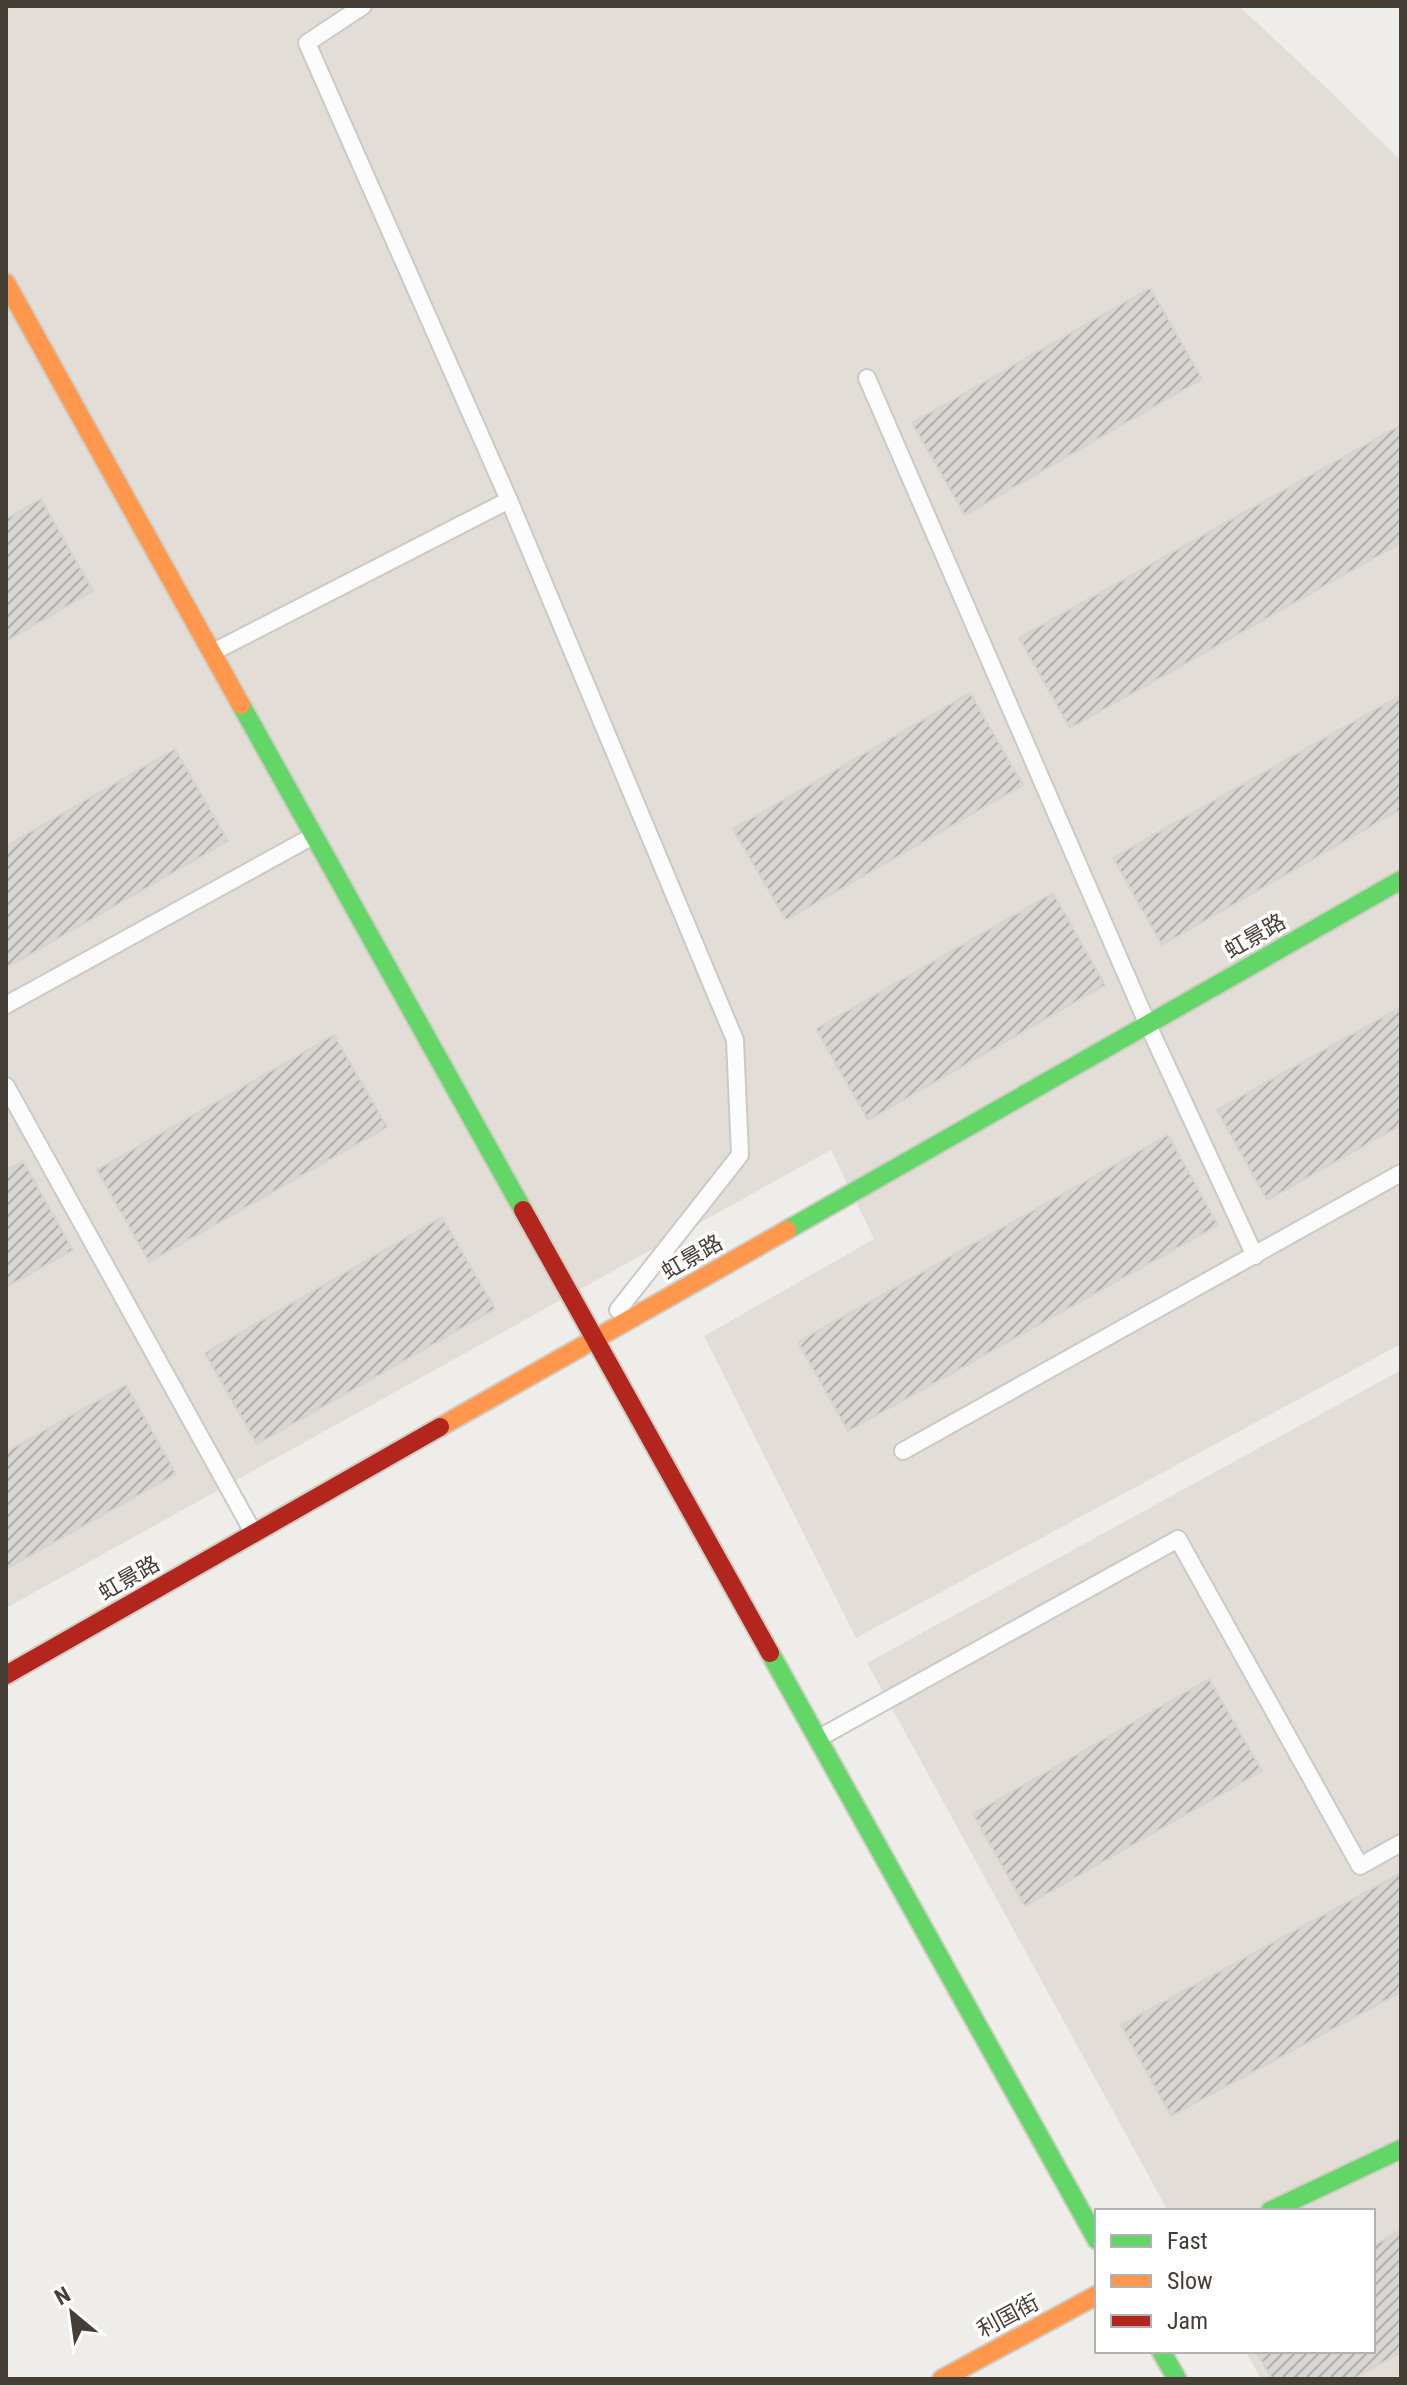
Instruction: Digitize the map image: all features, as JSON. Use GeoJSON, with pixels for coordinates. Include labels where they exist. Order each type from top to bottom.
{"type":"FeatureCollection","features":[{"type":"Feature","properties":{"kind":"street"},"geometry":{"type":"LineString","coordinates":[[6,283],[1095,2236]]}},
{"type":"Feature","properties":{"kind":"street","name":"虹景路"},"geometry":{"type":"LineString","coordinates":[[6,1675],[1401,880]]}},
{"type":"Feature","properties":{"kind":"street"},"geometry":{"type":"LineString","coordinates":[[1274,2209],[1401,2149]]}},
{"type":"Feature","properties":{"kind":"street","name":"利国街"},"geometry":{"type":"LineString","coordinates":[[942,2379],[1095,2296]]}},
{"type":"Feature","properties":{"kind":"street"},"geometry":{"type":"LineString","coordinates":[[1162,2353],[1177,2379]]}},
{"type":"Feature","properties":{"kind":"lane"},"geometry":{"type":"LineString","coordinates":[[363,6],[307,43],[509,500],[735,1040],[740,1155],[595,1339]]}},
{"type":"Feature","properties":{"kind":"lane"},"geometry":{"type":"LineString","coordinates":[[867,378],[1148,1025],[1255,1256]]}},
{"type":"Feature","properties":{"kind":"lane"},"geometry":{"type":"LineString","coordinates":[[212,652],[509,500]]}},
{"type":"Feature","properties":{"kind":"lane"},"geometry":{"type":"LineString","coordinates":[[6,1005],[314,836]]}},
{"type":"Feature","properties":{"kind":"lane"},"geometry":{"type":"LineString","coordinates":[[6,1086],[254,1534]]}},
{"type":"Feature","properties":{"kind":"lane"},"geometry":{"type":"LineString","coordinates":[[903,1451],[1401,1173]]}},
{"type":"Feature","properties":{"kind":"lane"},"geometry":{"type":"LineString","coordinates":[[818,1739],[1178,1539],[1360,1866],[1401,1843]]}},
{"type":"Feature","properties":{"kind":"shaded area"},"geometry":{"type":"Polygon","coordinates":[[[6,6],[1239,6],[1330,91],[1401,161],[1401,1344],[856,1638],[704,1336],[874,1239],[831,1150],[6,1608],[6,6]]]}},
{"type":"Feature","properties":{"kind":"shaded area"},"geometry":{"type":"Polygon","coordinates":[[[1401,1370],[1401,2379],[1261,2379],[1246,2353],[1375,2353],[1375,2209],[1167,2209],[867,1663],[1401,1370]]]}},
{"type":"Feature","properties":{"kind":"building"},"geometry":{"type":"Polygon","coordinates":[[[1150,288],[1202,379],[965,515],[912,423],[1150,288]]]}},
{"type":"Feature","properties":{"kind":"building"},"geometry":{"type":"Polygon","coordinates":[[[1401,425],[1401,543],[1070,728],[1019,638],[1401,425]]]}},
{"type":"Feature","properties":{"kind":"building"},"geometry":{"type":"Polygon","coordinates":[[[41,499],[93,591],[6,641],[6,519],[41,499]]]}},
{"type":"Feature","properties":{"kind":"building"},"geometry":{"type":"Polygon","coordinates":[[[970,693],[1023,785],[786,920],[733,829],[970,693]]]}},
{"type":"Feature","properties":{"kind":"building"},"geometry":{"type":"Polygon","coordinates":[[[1401,695],[1401,809],[1162,945],[1113,858],[1401,695]]]}},
{"type":"Feature","properties":{"kind":"building"},"geometry":{"type":"Polygon","coordinates":[[[175,749],[228,841],[6,968],[6,846],[175,749]]]}},
{"type":"Feature","properties":{"kind":"building"},"geometry":{"type":"Polygon","coordinates":[[[1053,893],[1105,985],[868,1120],[816,1029],[1053,893]]]}},
{"type":"Feature","properties":{"kind":"building"},"geometry":{"type":"Polygon","coordinates":[[[1401,1007],[1401,1125],[1267,1200],[1217,1110],[1401,1007]]]}},
{"type":"Feature","properties":{"kind":"building"},"geometry":{"type":"Polygon","coordinates":[[[334,1035],[387,1127],[149,1262],[97,1170],[334,1035]]]}},
{"type":"Feature","properties":{"kind":"building"},"geometry":{"type":"Polygon","coordinates":[[[1168,1135],[1218,1225],[848,1431],[798,1342],[1168,1135]]]}},
{"type":"Feature","properties":{"kind":"building"},"geometry":{"type":"Polygon","coordinates":[[[23,1161],[73,1250],[6,1287],[6,1170],[23,1161]]]}},
{"type":"Feature","properties":{"kind":"building"},"geometry":{"type":"Polygon","coordinates":[[[442,1217],[495,1309],[257,1444],[205,1353],[442,1217]]]}},
{"type":"Feature","properties":{"kind":"building"},"geometry":{"type":"Polygon","coordinates":[[[126,1385],[176,1474],[6,1569],[6,1452],[126,1385]]]}},
{"type":"Feature","properties":{"kind":"building"},"geometry":{"type":"Polygon","coordinates":[[[1209,1679],[1262,1771],[1025,1906],[973,1814],[1209,1679]]]}},
{"type":"Feature","properties":{"kind":"building"},"geometry":{"type":"Polygon","coordinates":[[[1401,1873],[1401,1992],[1171,2116],[1121,2025],[1401,1873]]]}},
{"type":"Feature","properties":{"kind":"building"},"geometry":{"type":"Polygon","coordinates":[[[1401,2230],[1401,2352],[1353,2379],[1272,2379],[1257,2353],[1375,2353],[1375,2245],[1401,2230]]]}},
{"type":"Feature","properties":{"kind":"traffic: fast"},"geometry":{"type":"LineString","coordinates":[[241,705],[523,1210]]}},
{"type":"Feature","properties":{"kind":"traffic: fast"},"geometry":{"type":"LineString","coordinates":[[787,1230],[1401,880]]}},
{"type":"Feature","properties":{"kind":"traffic: fast"},"geometry":{"type":"LineString","coordinates":[[770,1653],[1095,2236]]}},
{"type":"Feature","properties":{"kind":"traffic: fast"},"geometry":{"type":"LineString","coordinates":[[1274,2209],[1401,2149]]}},
{"type":"Feature","properties":{"kind":"traffic: fast"},"geometry":{"type":"LineString","coordinates":[[1162,2353],[1177,2379]]}},
{"type":"Feature","properties":{"kind":"traffic: slow"},"geometry":{"type":"LineString","coordinates":[[6,283],[241,705]]}},
{"type":"Feature","properties":{"kind":"traffic: slow"},"geometry":{"type":"LineString","coordinates":[[440,1427],[787,1230]]}},
{"type":"Feature","properties":{"kind":"traffic: slow"},"geometry":{"type":"LineString","coordinates":[[942,2379],[1095,2296]]}},
{"type":"Feature","properties":{"kind":"traffic: jam"},"geometry":{"type":"LineString","coordinates":[[523,1210],[770,1653]]}},
{"type":"Feature","properties":{"kind":"traffic: jam"},"geometry":{"type":"LineString","coordinates":[[6,1675],[440,1427]]}}]}
